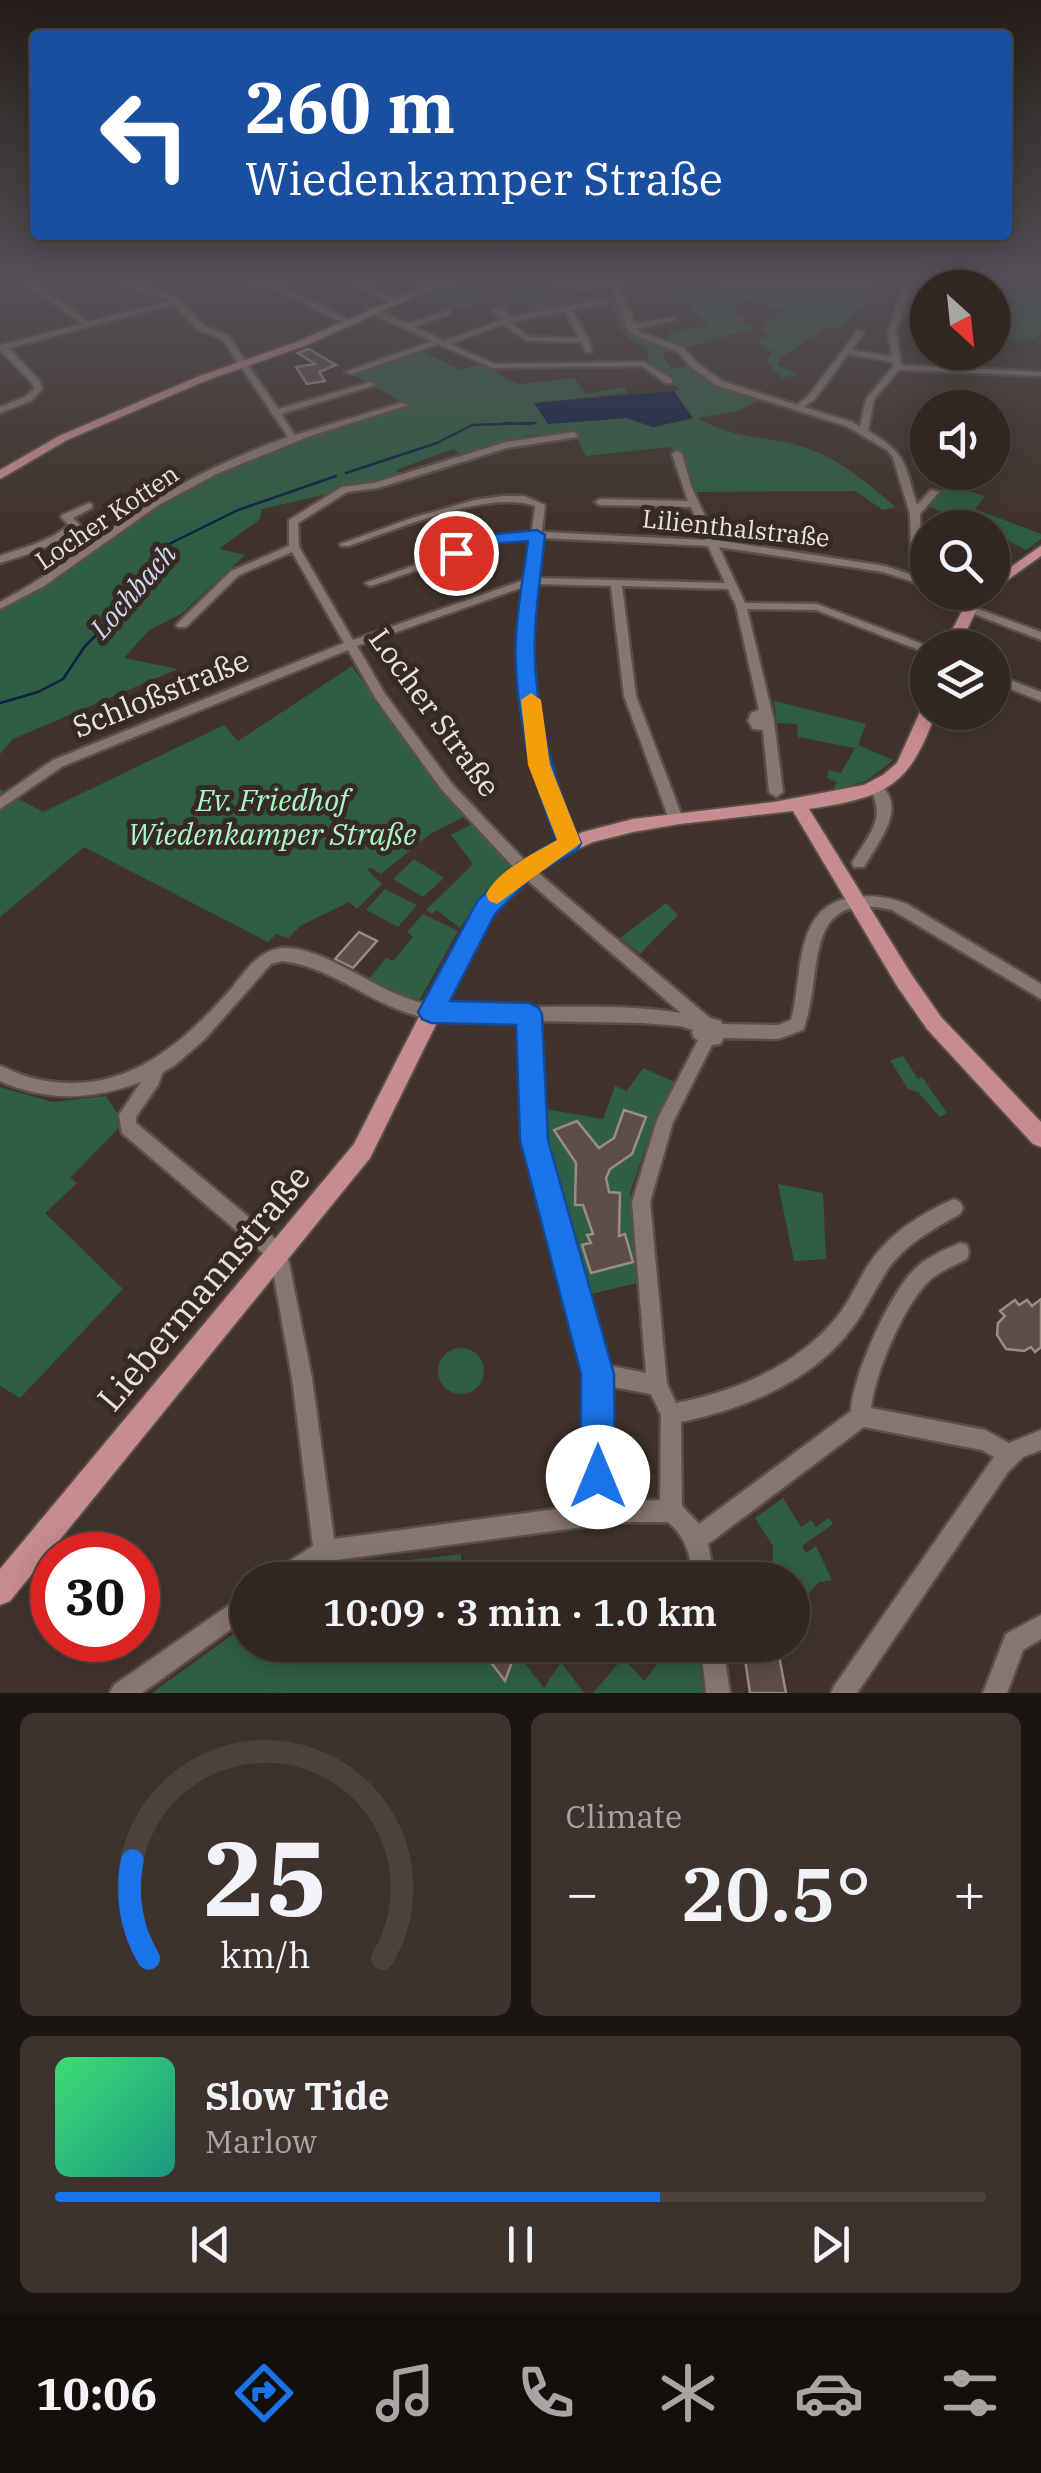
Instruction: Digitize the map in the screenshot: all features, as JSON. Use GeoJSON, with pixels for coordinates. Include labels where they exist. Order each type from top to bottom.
{"type":"FeatureCollection","features":[{"type":"Feature","properties":{"kind":"main road"},"geometry":{"type":"LineString","coordinates":[[0,475],[63,438],[248,362]]}},
{"type":"Feature","properties":{"kind":"main road"},"geometry":{"type":"LineString","coordinates":[[1010,573],[1041,550]]}},
{"type":"Feature","properties":{"kind":"main road"},"geometry":{"type":"LineString","coordinates":[[875,786],[902,768],[920,730]]}},
{"type":"Feature","properties":{"kind":"main road","name":"Liebermannstraße"},"geometry":{"type":"LineString","coordinates":[[0,1591],[76,1494],[280,1256],[362,1152],[486,907],[525,870],[570,843],[611,828],[798,805],[875,786]]}},
{"type":"Feature","properties":{"kind":"main road"},"geometry":{"type":"LineString","coordinates":[[798,805],[934,1023],[1040,1133]]}},
{"type":"Feature","properties":{"kind":"street"},"geometry":{"type":"LineString","coordinates":[[0,410],[28,399],[38,389],[16,362]]}},
{"type":"Feature","properties":{"kind":"street"},"geometry":{"type":"LineString","coordinates":[[349,372],[380,362]]}},
{"type":"Feature","properties":{"kind":"street"},"geometry":{"type":"LineString","coordinates":[[485,362],[495,366],[644,364],[669,381]]}},
{"type":"Feature","properties":{"kind":"street"},"geometry":{"type":"LineString","coordinates":[[695,362],[719,382],[864,432],[890,448],[898,458],[914,510]]}},
{"type":"Feature","properties":{"kind":"street"},"geometry":{"type":"LineString","coordinates":[[799,407],[812,397],[838,362]]}},
{"type":"Feature","properties":{"kind":"street"},"geometry":{"type":"LineString","coordinates":[[889,362],[1041,374]]}},
{"type":"Feature","properties":{"kind":"street"},"geometry":{"type":"LineString","coordinates":[[245,363],[293,438]]}},
{"type":"Feature","properties":{"kind":"street"},"geometry":{"type":"LineString","coordinates":[[864,432],[870,399],[897,364]]}},
{"type":"Feature","properties":{"kind":"street"},"geometry":{"type":"LineString","coordinates":[[277,412],[371,385]]}},
{"type":"Feature","properties":{"kind":"street","name":"Locher Kotten"},"geometry":{"type":"LineString","coordinates":[[0,606],[41,585],[157,502],[293,438],[404,405]]}},
{"type":"Feature","properties":{"kind":"street"},"geometry":{"type":"LineString","coordinates":[[182,625],[235,573],[294,546],[294,522],[345,489],[375,486],[494,448],[574,436]]}},
{"type":"Feature","properties":{"kind":"street"},"geometry":{"type":"LineString","coordinates":[[676,454],[741,606],[767,720],[776,792]]}},
{"type":"Feature","properties":{"kind":"street"},"geometry":{"type":"LineString","coordinates":[[918,510],[934,492]]}},
{"type":"Feature","properties":{"kind":"street"},"geometry":{"type":"LineString","coordinates":[[345,544],[480,503],[521,498],[540,506],[525,644],[536,748],[550,800],[570,843]]}},
{"type":"Feature","properties":{"kind":"street"},"geometry":{"type":"LineString","coordinates":[[600,502],[695,504]]}},
{"type":"Feature","properties":{"kind":"street","name":"Locher Kotten"},"geometry":{"type":"LineString","coordinates":[[0,560],[28,553],[62,537],[74,525],[66,517],[89,506]]}},
{"type":"Feature","properties":{"kind":"street","name":"Lilienthalstraße"},"geometry":{"type":"LineString","coordinates":[[370,584],[500,538],[537,535],[713,543],[879,568],[910,578]]}},
{"type":"Feature","properties":{"kind":"street","name":"Locher Straße"},"geometry":{"type":"LineString","coordinates":[[294,546],[380,696],[447,787],[525,870],[666,987],[708,1030]]}},
{"type":"Feature","properties":{"kind":"street"},"geometry":{"type":"LineString","coordinates":[[530,581],[731,586]]}},
{"type":"Feature","properties":{"kind":"street","name":"Schloßstraße"},"geometry":{"type":"LineString","coordinates":[[0,804],[58,763],[350,646],[530,581]]}},
{"type":"Feature","properties":{"kind":"street"},"geometry":{"type":"LineString","coordinates":[[616,582],[630,696],[676,819]]}},
{"type":"Feature","properties":{"kind":"street"},"geometry":{"type":"LineString","coordinates":[[741,606],[818,606],[910,642]]}},
{"type":"Feature","properties":{"kind":"street"},"geometry":{"type":"LineString","coordinates":[[993,610],[1041,636]]}},
{"type":"Feature","properties":{"kind":"street"},"geometry":{"type":"LineString","coordinates":[[1010,684],[1041,697]]}},
{"type":"Feature","properties":{"kind":"street"},"geometry":{"type":"LineString","coordinates":[[859,863],[888,811],[886,797],[875,786]]}},
{"type":"Feature","properties":{"kind":"street"},"geometry":{"type":"LineString","coordinates":[[0,1073],[27,1085],[69,1090],[108,1084],[157,1065],[187,1046],[266,959],[284,952],[299,954],[405,1006],[431,1012],[677,1018],[708,1030],[778,1032],[794,1028],[800,1018],[810,951],[820,924],[833,906],[858,902],[881,902],[902,908],[1041,992]]}},
{"type":"Feature","properties":{"kind":"street"},"geometry":{"type":"LineString","coordinates":[[666,987],[677,1018]]}},
{"type":"Feature","properties":{"kind":"street"},"geometry":{"type":"LineString","coordinates":[[529,1014],[534,1140],[598,1374],[598,1515]]}},
{"type":"Feature","properties":{"kind":"street"},"geometry":{"type":"LineString","coordinates":[[671,1510],[671,1414],[657,1385],[642,1202],[666,1120],[708,1030]]}},
{"type":"Feature","properties":{"kind":"street"},"geometry":{"type":"LineString","coordinates":[[157,1065],[152,1080],[126,1115],[128,1127],[280,1256],[305,1398],[325,1551]]}},
{"type":"Feature","properties":{"kind":"street"},"geometry":{"type":"LineString","coordinates":[[671,1414],[738,1396],[798,1362],[844,1324],[896,1244],[954,1208]]}},
{"type":"Feature","properties":{"kind":"street"},"geometry":{"type":"LineString","coordinates":[[861,1416],[860,1396],[872,1364],[915,1282],[960,1252]]}},
{"type":"Feature","properties":{"kind":"street"},"geometry":{"type":"LineString","coordinates":[[598,1374],[657,1385]]}},
{"type":"Feature","properties":{"kind":"street"},"geometry":{"type":"LineString","coordinates":[[698,1538],[861,1416],[984,1440],[1010,1455]]}},
{"type":"Feature","properties":{"kind":"street"},"geometry":{"type":"LineString","coordinates":[[842,1693],[1010,1455],[1041,1440]]}},
{"type":"Feature","properties":{"kind":"street"},"geometry":{"type":"LineString","coordinates":[[308,1562],[325,1551],[598,1515],[671,1510],[687,1521],[698,1538],[701,1562]]}},
{"type":"Feature","properties":{"kind":"street"},"geometry":{"type":"LineString","coordinates":[[122,1693],[230,1616]]}},
{"type":"Feature","properties":{"kind":"street"},"geometry":{"type":"LineString","coordinates":[[995,1693],[1014,1642],[1041,1626]]}},
{"type":"Feature","properties":{"kind":"street"},"geometry":{"type":"LineString","coordinates":[[714,1662],[718,1693]]}},
{"type":"Feature","properties":{"kind":"green space"},"geometry":{"type":"Polygon","coordinates":[[[383,362],[444,362],[462,370],[479,364],[518,384],[574,378],[586,394],[623,387],[628,393],[535,403],[548,424],[626,418],[653,427],[692,419],[674,391],[679,389],[649,364],[668,362],[671,368],[692,365],[716,383],[761,399],[738,411],[698,418],[723,430],[817,452],[853,473],[896,507],[883,510],[855,491],[696,492],[681,454],[669,447],[586,456],[575,435],[540,439],[537,434],[525,436],[527,441],[464,456],[453,449],[396,470],[401,477],[262,509],[260,519],[219,549],[245,555],[181,614],[149,630],[124,658],[178,669],[13,739],[0,754],[0,609],[40,587],[153,509],[213,476],[309,435],[407,405],[351,373],[383,362]]]}},
{"type":"Feature","properties":{"kind":"green space"},"geometry":{"type":"Polygon","coordinates":[[[767,362],[778,362],[777,365],[798,375],[781,378],[767,362]]]}},
{"type":"Feature","properties":{"kind":"green space"},"geometry":{"type":"Polygon","coordinates":[[[941,490],[965,490],[985,496],[978,510],[930,507],[941,490]]]}},
{"type":"Feature","properties":{"kind":"green space"},"geometry":{"type":"Polygon","coordinates":[[[1010,522],[1041,534],[1041,539],[1026,550],[1010,542],[1010,522]]]}},
{"type":"Feature","properties":{"kind":"green space","name":"Ev. Friedhof Wiedenkamper Straße"},"geometry":{"type":"Polygon","coordinates":[[[352,666],[409,748],[466,816],[430,834],[381,874],[370,867],[367,870],[382,884],[357,909],[349,902],[300,926],[288,938],[276,934],[268,942],[84,847],[0,917],[0,789],[43,812],[224,725],[238,741],[352,666]]]}},
{"type":"Feature","properties":{"kind":"green space"},"geometry":{"type":"Polygon","coordinates":[[[774,701],[866,724],[858,745],[893,760],[866,781],[832,791],[837,782],[827,778],[829,770],[841,773],[855,748],[798,737],[797,724],[777,723],[774,701]]]}},
{"type":"Feature","properties":{"kind":"green space"},"geometry":{"type":"Polygon","coordinates":[[[474,823],[515,865],[475,905],[460,928],[437,910],[432,914],[426,910],[473,864],[451,835],[474,823]]]}},
{"type":"Feature","properties":{"kind":"green space"},"geometry":{"type":"Polygon","coordinates":[[[414,859],[444,878],[423,897],[393,879],[414,859]]]}},
{"type":"Feature","properties":{"kind":"green space"},"geometry":{"type":"Polygon","coordinates":[[[385,889],[417,905],[398,927],[366,910],[385,889]]]}},
{"type":"Feature","properties":{"kind":"green space"},"geometry":{"type":"Polygon","coordinates":[[[666,903],[678,915],[640,954],[620,938],[666,903]]]}},
{"type":"Feature","properties":{"kind":"green space"},"geometry":{"type":"Polygon","coordinates":[[[423,914],[458,931],[420,999],[401,997],[369,979],[386,958],[393,961],[413,937],[407,932],[423,914]]]}},
{"type":"Feature","properties":{"kind":"green space"},"geometry":{"type":"Polygon","coordinates":[[[903,1056],[947,1113],[940,1117],[918,1092],[908,1089],[890,1060],[903,1056]]]}},
{"type":"Feature","properties":{"kind":"green space"},"geometry":{"type":"Polygon","coordinates":[[[643,1068],[677,1083],[655,1120],[630,1193],[640,1282],[592,1294],[546,1137],[545,1109],[603,1119],[615,1086],[627,1091],[643,1068]]]}},
{"type":"Feature","properties":{"kind":"green space"},"geometry":{"type":"Polygon","coordinates":[[[0,1087],[52,1102],[106,1096],[117,1113],[118,1129],[70,1178],[77,1183],[45,1213],[123,1289],[20,1398],[0,1386],[0,1087]]]}},
{"type":"Feature","properties":{"kind":"green space"},"geometry":{"type":"Polygon","coordinates":[[[778,1184],[823,1193],[826,1259],[794,1261],[778,1184]]]}},
{"type":"Feature","properties":{"kind":"green space"},"geometry":{"type":"Polygon","coordinates":[[[461,1348],[478,1354],[484,1371],[478,1388],[461,1394],[444,1388],[438,1371],[444,1354],[461,1348]]]}},
{"type":"Feature","properties":{"kind":"green space"},"geometry":{"type":"Polygon","coordinates":[[[783,1498],[801,1527],[811,1520],[816,1527],[829,1518],[833,1524],[802,1546],[806,1553],[816,1546],[832,1580],[819,1582],[810,1592],[810,1562],[773,1562],[773,1546],[755,1518],[783,1498]]]}},
{"type":"Feature","properties":{"kind":"green space"},"geometry":{"type":"Polygon","coordinates":[[[461,1554],[461,1562],[396,1562],[461,1554]]]}},
{"type":"Feature","properties":{"kind":"green space"},"geometry":{"type":"Polygon","coordinates":[[[230,1636],[230,1662],[524,1662],[544,1688],[561,1662],[584,1693],[152,1693],[230,1636]]]}},
{"type":"Feature","properties":{"kind":"green space"},"geometry":{"type":"Polygon","coordinates":[[[620,1662],[627,1662],[644,1681],[659,1662],[700,1662],[703,1693],[593,1693],[620,1662]]]}},
{"type":"Feature","properties":{"kind":"water"},"geometry":{"type":"Polygon","coordinates":[[[674,391],[693,418],[653,427],[626,418],[548,424],[534,403],[674,391]]]}},
{"type":"Feature","properties":{"kind":"building"},"geometry":{"type":"Polygon","coordinates":[[[312,362],[336,365],[319,372],[325,381],[307,384],[296,367],[315,364],[312,362]]]}},
{"type":"Feature","properties":{"kind":"building"},"geometry":{"type":"Polygon","coordinates":[[[359,932],[377,941],[353,968],[335,959],[359,932]]]}},
{"type":"Feature","properties":{"kind":"building"},"geometry":{"type":"Polygon","coordinates":[[[624,1110],[646,1117],[632,1154],[610,1169],[606,1178],[609,1192],[620,1193],[619,1236],[625,1234],[633,1262],[591,1273],[582,1245],[591,1243],[587,1235],[593,1234],[583,1205],[575,1205],[576,1163],[554,1130],[577,1121],[599,1148],[614,1138],[624,1110]]]}},
{"type":"Feature","properties":{"kind":"building"},"geometry":{"type":"Polygon","coordinates":[[[1041,1299],[1041,1347],[1035,1352],[1031,1347],[1024,1351],[1006,1349],[997,1335],[998,1323],[1005,1316],[1000,1311],[1015,1300],[1019,1305],[1027,1300],[1032,1306],[1041,1299]]]}},
{"type":"Feature","properties":{"kind":"building"},"geometry":{"type":"Polygon","coordinates":[[[491,1662],[512,1662],[505,1681],[491,1662]]]}},
{"type":"Feature","properties":{"kind":"building"},"geometry":{"type":"Polygon","coordinates":[[[745,1662],[780,1662],[786,1693],[750,1693],[745,1662]]]}},
{"type":"Feature","properties":{"kind":"waterway","name":"Lochbach"},"geometry":{"type":"LineString","coordinates":[[504,423],[518,424]]}},
{"type":"Feature","properties":{"kind":"waterway","name":"Lochbach"},"geometry":{"type":"LineString","coordinates":[[518,424],[535,423]]}},
{"type":"Feature","properties":{"kind":"waterway","name":"Lochbach"},"geometry":{"type":"LineString","coordinates":[[346,473],[437,443],[472,425],[518,424]]}},
{"type":"Feature","properties":{"kind":"waterway","name":"Lochbach"},"geometry":{"type":"LineString","coordinates":[[518,424],[530,424]]}},
{"type":"Feature","properties":{"kind":"waterway","name":"Lochbach"},"geometry":{"type":"LineString","coordinates":[[0,703],[38,692],[63,679],[85,646],[126,606],[165,546],[238,510],[336,476]]}},
{"type":"Feature","properties":{"kind":"slow traffic"},"geometry":{"type":"LineString","coordinates":[[497,894],[525,870],[570,843],[539,765],[531,700]]}},
{"type":"Feature","properties":{"kind":"route"},"geometry":{"type":"LineString","coordinates":[[456,553],[500,538],[537,535],[525,638],[536,748],[550,800],[570,843],[525,870],[486,907],[431,1012],[529,1014],[534,1140],[598,1374],[598,1477]]}}]}
